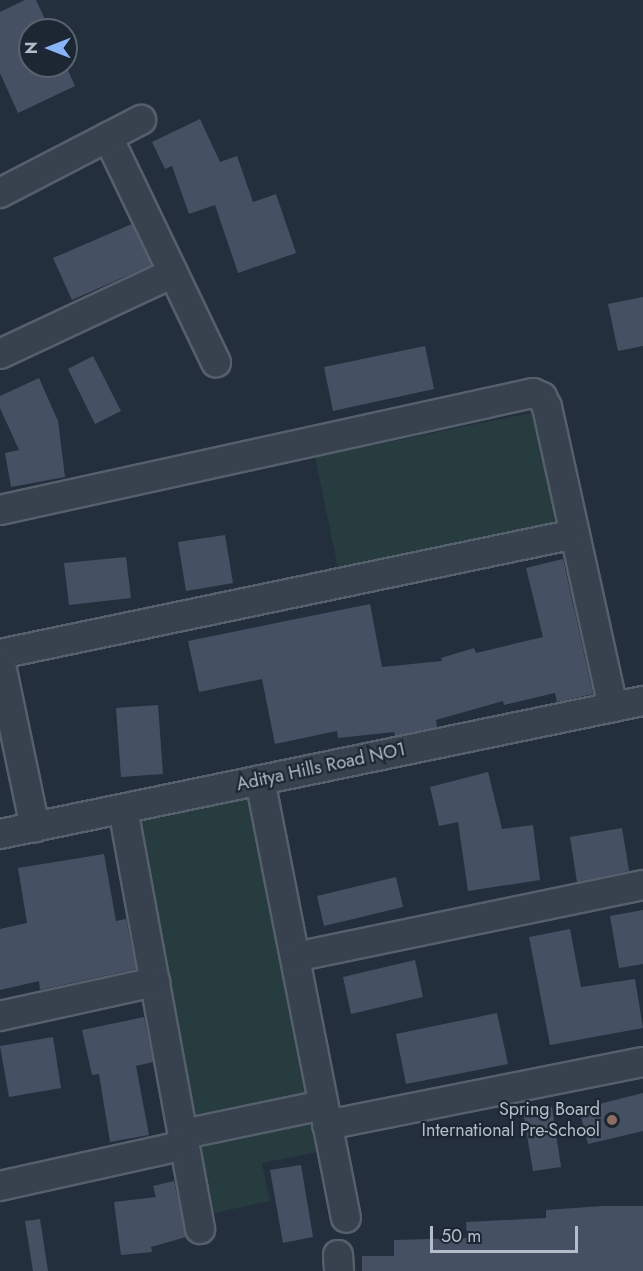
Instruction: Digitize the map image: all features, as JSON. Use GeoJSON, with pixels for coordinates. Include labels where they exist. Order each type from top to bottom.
{"type":"FeatureCollection","features":[{"type":"Feature","properties":{"kind":"street"},"geometry":{"type":"LineString","coordinates":[[0,193],[141,120]]}},
{"type":"Feature","properties":{"kind":"street"},"geometry":{"type":"LineString","coordinates":[[108,137],[216,362]]}},
{"type":"Feature","properties":{"kind":"street"},"geometry":{"type":"LineString","coordinates":[[0,354],[173,273]]}},
{"type":"Feature","properties":{"kind":"street"},"geometry":{"type":"LineString","coordinates":[[0,510],[533,393],[542,397],[547,407],[613,706]]}},
{"type":"Feature","properties":{"kind":"street"},"geometry":{"type":"LineString","coordinates":[[0,654],[575,534]]}},
{"type":"Feature","properties":{"kind":"street"},"geometry":{"type":"LineString","coordinates":[[0,660],[35,827]]}},
{"type":"Feature","properties":{"kind":"street","name":"Aditya Hills Road NO1"},"geometry":{"type":"LineString","coordinates":[[0,834],[643,701]]}},
{"type":"Feature","properties":{"kind":"street"},"geometry":{"type":"LineString","coordinates":[[260,780],[346,1218]]}},
{"type":"Feature","properties":{"kind":"street"},"geometry":{"type":"LineString","coordinates":[[123,809],[200,1228]]}},
{"type":"Feature","properties":{"kind":"street"},"geometry":{"type":"LineString","coordinates":[[295,957],[643,885]]}},
{"type":"Feature","properties":{"kind":"street"},"geometry":{"type":"LineString","coordinates":[[0,1016],[155,982]]}},
{"type":"Feature","properties":{"kind":"street"},"geometry":{"type":"LineString","coordinates":[[0,1186],[185,1140],[643,1062]]}},
{"type":"Feature","properties":{"kind":"green space"},"geometry":{"type":"Polygon","coordinates":[[[536,412],[559,527],[339,573],[315,457],[536,412]]]}},
{"type":"Feature","properties":{"kind":"green space"},"geometry":{"type":"Polygon","coordinates":[[[255,792],[327,1150],[262,1163],[270,1201],[214,1213],[133,817],[255,792]]]}},
{"type":"Feature","properties":{"kind":"building"},"geometry":{"type":"Polygon","coordinates":[[[25,0],[36,0],[44,18],[18,18],[18,78],[71,78],[75,86],[18,113],[0,73],[0,12],[25,0]]]}},
{"type":"Feature","properties":{"kind":"building"},"geometry":{"type":"Polygon","coordinates":[[[200,119],[220,162],[237,156],[253,202],[276,194],[296,253],[238,273],[215,205],[189,214],[172,166],[165,169],[152,142],[200,119]]]}},
{"type":"Feature","properties":{"kind":"building"},"geometry":{"type":"Polygon","coordinates":[[[132,224],[151,265],[72,300],[53,258],[132,224]]]}},
{"type":"Feature","properties":{"kind":"building"},"geometry":{"type":"Polygon","coordinates":[[[643,297],[643,346],[618,351],[608,304],[643,297]]]}},
{"type":"Feature","properties":{"kind":"building"},"geometry":{"type":"Polygon","coordinates":[[[425,346],[434,389],[333,411],[324,367],[425,346]]]}},
{"type":"Feature","properties":{"kind":"building"},"geometry":{"type":"Polygon","coordinates":[[[93,356],[121,411],[95,424],[68,369],[93,356]]]}},
{"type":"Feature","properties":{"kind":"building"},"geometry":{"type":"Polygon","coordinates":[[[39,378],[58,421],[65,477],[11,487],[5,453],[19,450],[0,408],[0,396],[39,378]]]}},
{"type":"Feature","properties":{"kind":"building"},"geometry":{"type":"Polygon","coordinates":[[[225,535],[233,583],[186,591],[178,542],[225,535]]]}},
{"type":"Feature","properties":{"kind":"building"},"geometry":{"type":"Polygon","coordinates":[[[126,557],[131,598],[69,605],[64,563],[126,557]]]}},
{"type":"Feature","properties":{"kind":"building"},"geometry":{"type":"Polygon","coordinates":[[[563,559],[593,694],[557,702],[555,693],[504,705],[503,701],[436,720],[437,727],[395,736],[394,732],[338,738],[337,731],[275,744],[262,679],[199,692],[188,641],[370,604],[382,667],[442,661],[441,658],[474,648],[476,653],[543,637],[526,568],[563,559]]]}},
{"type":"Feature","properties":{"kind":"building"},"geometry":{"type":"Polygon","coordinates":[[[158,705],[163,774],[121,777],[116,708],[158,705]]]}},
{"type":"Feature","properties":{"kind":"building"},"geometry":{"type":"Polygon","coordinates":[[[488,772],[502,829],[533,825],[540,880],[468,891],[458,822],[439,826],[430,787],[488,772]]]}},
{"type":"Feature","properties":{"kind":"building"},"geometry":{"type":"Polygon","coordinates":[[[622,828],[629,871],[577,882],[570,837],[622,828]]]}},
{"type":"Feature","properties":{"kind":"building"},"geometry":{"type":"Polygon","coordinates":[[[104,854],[116,921],[126,919],[136,969],[40,990],[39,981],[0,990],[0,929],[27,923],[18,868],[104,854]]]}},
{"type":"Feature","properties":{"kind":"building"},"geometry":{"type":"Polygon","coordinates":[[[396,877],[403,907],[324,926],[317,896],[396,877]]]}},
{"type":"Feature","properties":{"kind":"building"},"geometry":{"type":"Polygon","coordinates":[[[643,910],[643,964],[619,968],[610,916],[643,910]]]}},
{"type":"Feature","properties":{"kind":"building"},"geometry":{"type":"Polygon","coordinates":[[[570,929],[581,987],[635,979],[643,1028],[550,1045],[529,937],[570,929]]]}},
{"type":"Feature","properties":{"kind":"building"},"geometry":{"type":"Polygon","coordinates":[[[415,960],[423,997],[351,1014],[343,977],[415,960]]]}},
{"type":"Feature","properties":{"kind":"building"},"geometry":{"type":"Polygon","coordinates":[[[497,1013],[508,1064],[406,1084],[396,1034],[497,1013]]]}},
{"type":"Feature","properties":{"kind":"building"},"geometry":{"type":"Polygon","coordinates":[[[144,1017],[153,1062],[136,1066],[149,1135],[110,1142],[99,1074],[92,1075],[82,1030],[144,1017]]]}},
{"type":"Feature","properties":{"kind":"building"},"geometry":{"type":"Polygon","coordinates":[[[53,1037],[61,1088],[9,1097],[0,1046],[53,1037]]]}},
{"type":"Feature","properties":{"kind":"building","name":"Spring Board International Pre-School"},"geometry":{"type":"Polygon","coordinates":[[[643,1093],[643,1131],[588,1144],[579,1109],[643,1093]]]}},
{"type":"Feature","properties":{"kind":"building"},"geometry":{"type":"Polygon","coordinates":[[[552,1107],[561,1167],[533,1171],[523,1112],[552,1107]]]}},
{"type":"Feature","properties":{"kind":"building"},"geometry":{"type":"Polygon","coordinates":[[[301,1165],[313,1237],[283,1243],[270,1170],[301,1165]]]}},
{"type":"Feature","properties":{"kind":"building"},"geometry":{"type":"Polygon","coordinates":[[[174,1181],[186,1237],[151,1247],[152,1252],[121,1255],[114,1202],[156,1197],[153,1186],[174,1181]]]}},
{"type":"Feature","properties":{"kind":"building"},"geometry":{"type":"Polygon","coordinates":[[[643,1206],[643,1271],[362,1271],[362,1256],[394,1256],[394,1240],[467,1238],[466,1222],[546,1218],[546,1210],[643,1206]]]}},
{"type":"Feature","properties":{"kind":"building"},"geometry":{"type":"Polygon","coordinates":[[[40,1219],[48,1271],[33,1271],[25,1221],[40,1219]]]}},
{"type":"Feature","properties":{"kind":"place","name":"Spring Board International Pre-School"},"geometry":{"type":"Point","coordinates":[612,1120]}}]}
